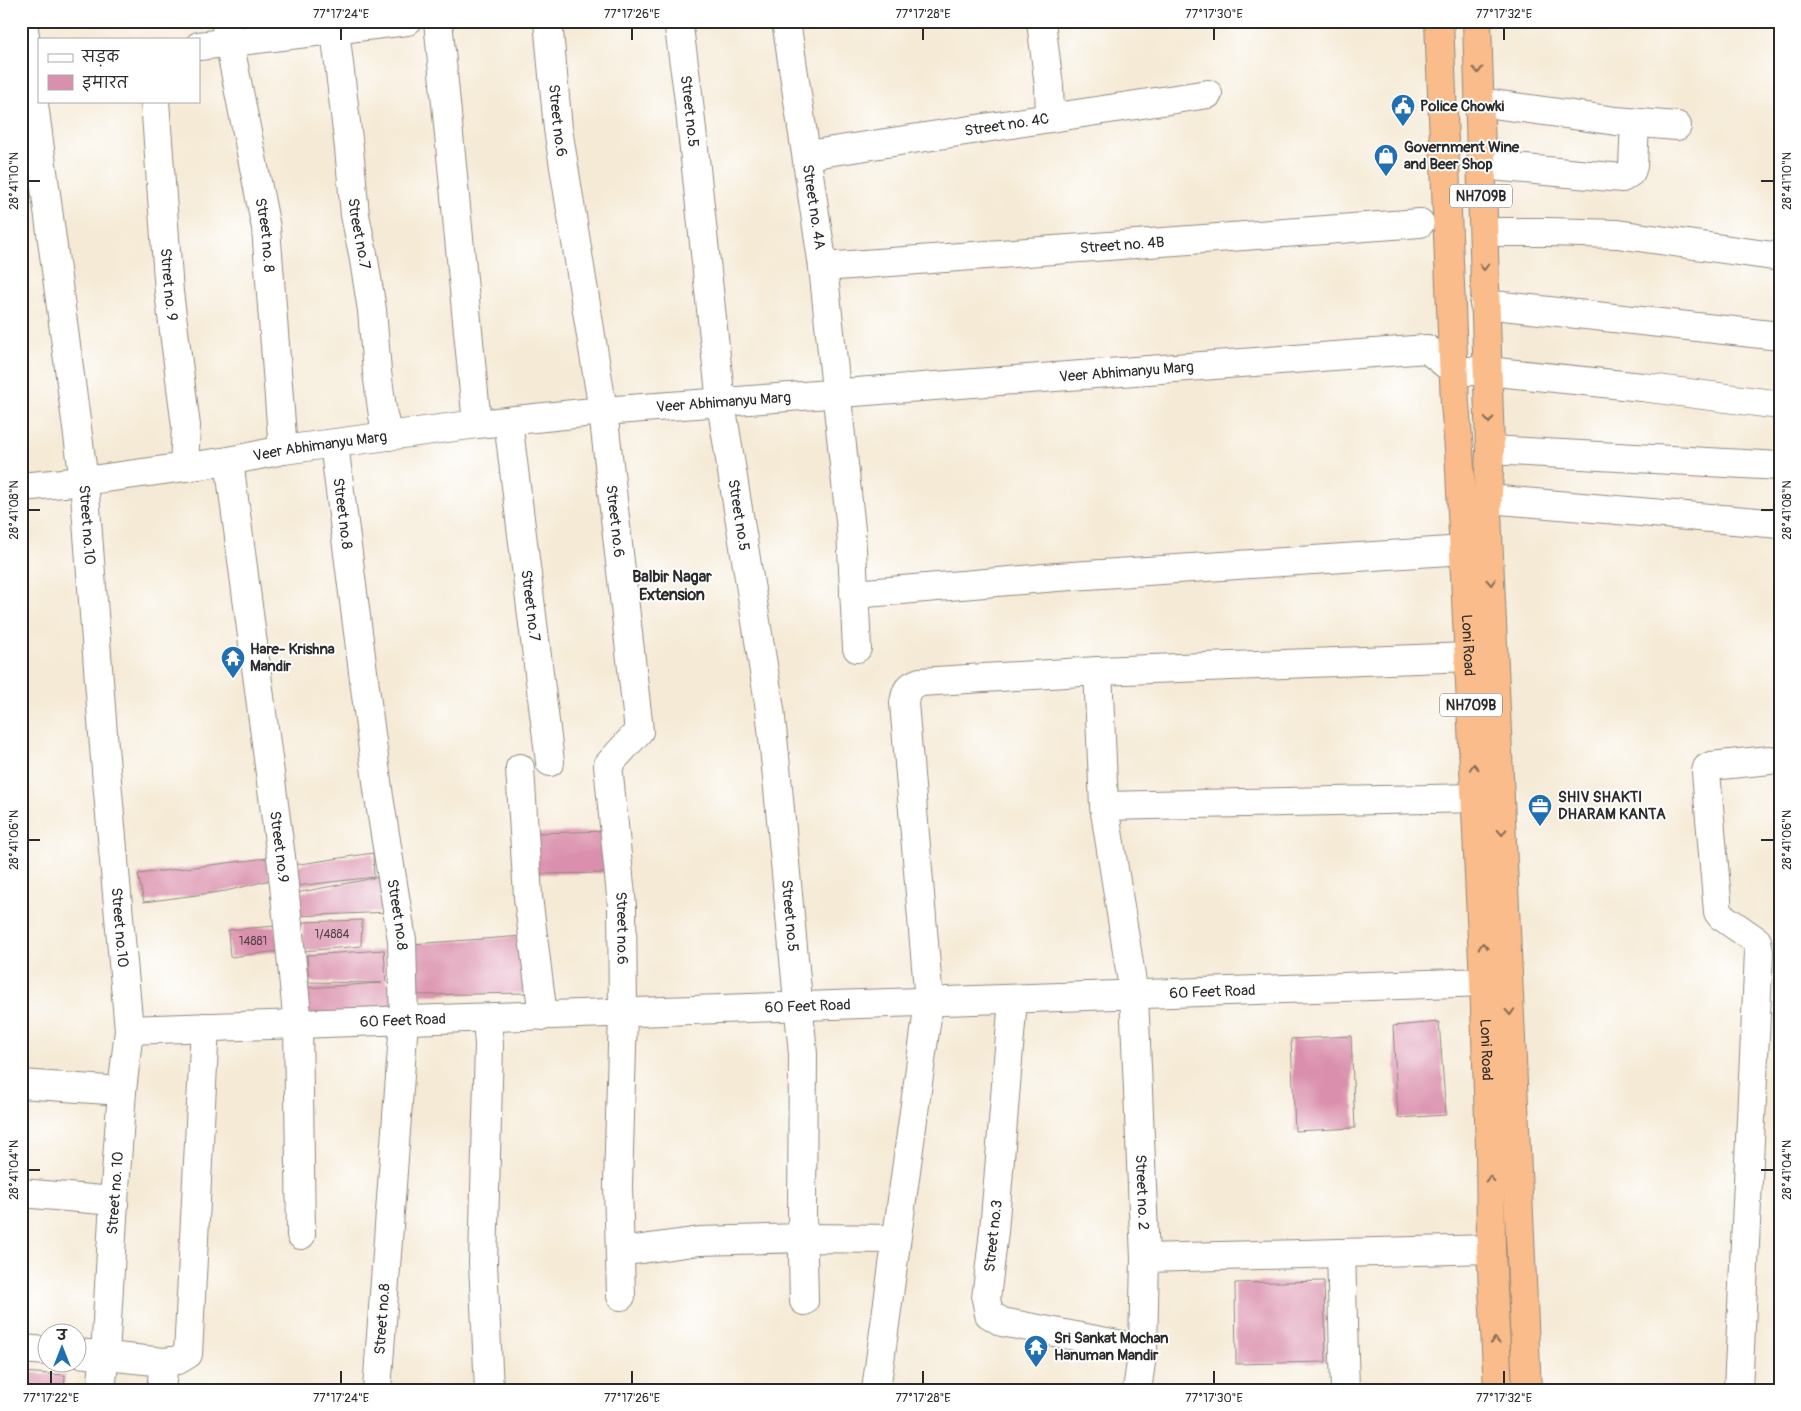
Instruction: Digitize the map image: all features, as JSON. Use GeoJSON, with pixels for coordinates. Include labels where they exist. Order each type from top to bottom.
{"type":"FeatureCollection","features":[{"type":"Feature","properties":{"kind":"highway","name":"Loni Road"},"geometry":{"type":"LineString","coordinates":[[1439,21],[1484,982],[1490,1147],[1491,1249],[1498,1390]]}},
{"type":"Feature","properties":{"kind":"highway","name":"Loni Road"},"geometry":{"type":"LineString","coordinates":[[1477,21],[1484,232],[1484,304],[1490,450],[1488,499],[1527,1390]]}},
{"type":"Feature","properties":{"kind":"street","name":"Street no.10"},"geometry":{"type":"LineString","coordinates":[[23,21],[84,481],[104,747],[130,1030]]}},
{"type":"Feature","properties":{"kind":"street"},"geometry":{"type":"LineString","coordinates":[[200,45],[227,30],[335,30],[407,21]]}},
{"type":"Feature","properties":{"kind":"street"},"geometry":{"type":"LineString","coordinates":[[438,21],[478,424]]}},
{"type":"Feature","properties":{"kind":"street","name":"Street no.6"},"geometry":{"type":"LineString","coordinates":[[548,21],[558,129],[602,411],[639,731],[608,765],[622,906],[623,1013],[618,1184],[621,1296]]}},
{"type":"Feature","properties":{"kind":"street","name":"Street no.5"},"geometry":{"type":"LineString","coordinates":[[678,21],[688,94],[721,403],[770,709],[803,1054],[802,1213],[804,1301]]}},
{"type":"Feature","properties":{"kind":"street","name":"Street no. 4A"},"geometry":{"type":"LineString","coordinates":[[786,21],[823,267],[851,530],[857,648]]}},
{"type":"Feature","properties":{"kind":"street"},"geometry":{"type":"LineString","coordinates":[[1041,21],[1049,86],[1050,118]]}},
{"type":"Feature","properties":{"kind":"street","name":"Street no. 8"},"geometry":{"type":"LineString","coordinates":[[227,30],[266,228],[283,450]]}},
{"type":"Feature","properties":{"kind":"street","name":"Street no.7"},"geometry":{"type":"LineString","coordinates":[[335,30],[355,215],[368,282],[380,398],[388,436]]}},
{"type":"Feature","properties":{"kind":"street","name":"Street no. 4C"},"geometry":{"type":"LineString","coordinates":[[807,155],[1208,94]]}},
{"type":"Feature","properties":{"kind":"street","name":"Strret no. 9"},"geometry":{"type":"LineString","coordinates":[[155,102],[169,292],[186,426],[184,467]]}},
{"type":"Feature","properties":{"kind":"street"},"geometry":{"type":"LineString","coordinates":[[1479,102],[1636,123],[1677,126]]}},
{"type":"Feature","properties":{"kind":"street"},"geometry":{"type":"LineString","coordinates":[[1481,165],[1622,178],[1631,172],[1633,166],[1636,123]]}},
{"type":"Feature","properties":{"kind":"street","name":"Street no. 4B"},"geometry":{"type":"LineString","coordinates":[[823,267],[1420,223]]}},
{"type":"Feature","properties":{"kind":"street"},"geometry":{"type":"LineString","coordinates":[[1484,232],[1617,234],[1780,257]]}},
{"type":"Feature","properties":{"kind":"street"},"geometry":{"type":"LineString","coordinates":[[1484,304],[1780,336]]}},
{"type":"Feature","properties":{"kind":"street","name":"Veer Abhimanyu Marg"},"geometry":{"type":"LineString","coordinates":[[21,487],[84,481],[229,461],[283,450],[478,424],[602,411],[1427,349],[1454,371]]}},
{"type":"Feature","properties":{"kind":"street"},"geometry":{"type":"LineString","coordinates":[[1454,371],[1487,371],[1780,404]]}},
{"type":"Feature","properties":{"kind":"street","name":"Street no.7"},"geometry":{"type":"LineString","coordinates":[[508,421],[550,762]]}},
{"type":"Feature","properties":{"kind":"street","name":"Street no.8"},"geometry":{"type":"LineString","coordinates":[[334,444],[378,787],[402,940],[404,1021],[377,1390]]}},
{"type":"Feature","properties":{"kind":"street"},"geometry":{"type":"LineString","coordinates":[[1490,450],[1780,466]]}},
{"type":"Feature","properties":{"kind":"street","name":"Street no.9"},"geometry":{"type":"LineString","coordinates":[[229,461],[281,855],[298,1024],[301,1235]]}},
{"type":"Feature","properties":{"kind":"street"},"geometry":{"type":"LineString","coordinates":[[1488,499],[1780,524]]}},
{"type":"Feature","properties":{"kind":"street"},"geometry":{"type":"LineString","coordinates":[[854,594],[1057,576],[1464,550]]}},
{"type":"Feature","properties":{"kind":"street"},"geometry":{"type":"LineString","coordinates":[[876,1390],[928,1002],[905,713],[906,692],[910,685],[920,682],[1098,671],[1469,657]]}},
{"type":"Feature","properties":{"kind":"street","name":"Street no. 2"},"geometry":{"type":"LineString","coordinates":[[1098,671],[1104,806],[1134,995],[1145,1258],[1142,1348],[1138,1390]]}},
{"type":"Feature","properties":{"kind":"street"},"geometry":{"type":"LineString","coordinates":[[1738,1390],[1760,952],[1769,941],[1721,916],[1718,912],[1706,772],[1707,768],[1711,766],[1770,760]]}},
{"type":"Feature","properties":{"kind":"street"},"geometry":{"type":"LineString","coordinates":[[520,768],[528,897],[543,1016]]}},
{"type":"Feature","properties":{"kind":"street"},"geometry":{"type":"LineString","coordinates":[[1104,806],[1476,798]]}},
{"type":"Feature","properties":{"kind":"street","name":"60 Feet Road"},"geometry":{"type":"LineString","coordinates":[[130,1030],[1484,982]]}},
{"type":"Feature","properties":{"kind":"street","name":"Street no.3"},"geometry":{"type":"LineString","coordinates":[[1013,999],[994,1231],[986,1299],[989,1314],[1002,1322],[1142,1348]]}},
{"type":"Feature","properties":{"kind":"street"},"geometry":{"type":"LineString","coordinates":[[487,1018],[489,1045],[483,1263],[489,1390]]}},
{"type":"Feature","properties":{"kind":"street"},"geometry":{"type":"LineString","coordinates":[[88,1354],[164,1362],[178,1360],[188,1354],[205,1028]]}},
{"type":"Feature","properties":{"kind":"street","name":"Street no. 10"},"geometry":{"type":"LineString","coordinates":[[101,1390],[105,1355],[122,1091],[130,1030]]}},
{"type":"Feature","properties":{"kind":"street"},"geometry":{"type":"LineString","coordinates":[[21,1084],[122,1091]]}},
{"type":"Feature","properties":{"kind":"street"},"geometry":{"type":"LineString","coordinates":[[21,1192],[114,1201]]}},
{"type":"Feature","properties":{"kind":"street"},"geometry":{"type":"LineString","coordinates":[[620,1252],[700,1240],[896,1239]]}},
{"type":"Feature","properties":{"kind":"street"},"geometry":{"type":"LineString","coordinates":[[1145,1258],[1491,1249]]}},
{"type":"Feature","properties":{"kind":"street"},"geometry":{"type":"LineString","coordinates":[[1341,1253],[1345,1390]]}},
{"type":"Feature","properties":{"kind":"street"},"geometry":{"type":"LineString","coordinates":[[21,1349],[38,1350]]}},
{"type":"Feature","properties":{"kind":"street"},"geometry":{"type":"LineString","coordinates":[[161,1390],[164,1362]]}},
{"type":"Feature","properties":{"kind":"building"},"geometry":{"type":"Polygon","coordinates":[[[612,831],[613,873],[536,874],[534,833],[612,831]]]}},
{"type":"Feature","properties":{"kind":"building"},"geometry":{"type":"Polygon","coordinates":[[[373,853],[374,877],[297,886],[294,865],[373,853]]]}},
{"type":"Feature","properties":{"kind":"building"},"geometry":{"type":"Polygon","coordinates":[[[267,858],[270,880],[226,891],[144,902],[138,874],[267,858]]]}},
{"type":"Feature","properties":{"kind":"building"},"geometry":{"type":"Polygon","coordinates":[[[385,876],[390,912],[296,916],[296,893],[385,876]]]}},
{"type":"Feature","properties":{"kind":"building"},"geometry":{"type":"Polygon","coordinates":[[[362,920],[361,946],[303,951],[303,922],[362,920]]]}},
{"type":"Feature","properties":{"kind":"building"},"geometry":{"type":"Polygon","coordinates":[[[275,926],[279,951],[230,957],[228,930],[275,926]]]}},
{"type":"Feature","properties":{"kind":"building"},"geometry":{"type":"Polygon","coordinates":[[[524,936],[527,993],[418,995],[413,944],[524,936]]]}},
{"type":"Feature","properties":{"kind":"building"},"geometry":{"type":"Polygon","coordinates":[[[384,950],[386,982],[394,982],[394,1018],[307,1020],[306,988],[382,983],[309,982],[307,955],[384,950]]]}},
{"type":"Feature","properties":{"kind":"building"},"geometry":{"type":"Polygon","coordinates":[[[1439,1022],[1446,1115],[1398,1118],[1393,1026],[1439,1022]]]}},
{"type":"Feature","properties":{"kind":"building"},"geometry":{"type":"Polygon","coordinates":[[[1351,1036],[1355,1128],[1295,1131],[1291,1039],[1351,1036]]]}},
{"type":"Feature","properties":{"kind":"building"},"geometry":{"type":"Polygon","coordinates":[[[1324,1281],[1326,1362],[1236,1364],[1235,1283],[1324,1281]]]}},
{"type":"Feature","properties":{"kind":"building"},"geometry":{"type":"Polygon","coordinates":[[[21,1372],[65,1375],[64,1390],[21,1390],[21,1372]]]}},
{"type":"Feature","properties":{"kind":"place","name":"Police Chowki"},"geometry":{"type":"Point","coordinates":[1403,127]}},
{"type":"Feature","properties":{"kind":"place","name":"Government Wine and Beer Shop"},"geometry":{"type":"Point","coordinates":[1386,177]}},
{"type":"Feature","properties":{"kind":"place","name":"Hare- Krishna Mandir"},"geometry":{"type":"Point","coordinates":[233,679]}},
{"type":"Feature","properties":{"kind":"place","name":"SHIV SHAKTI DHARAM KANTA"},"geometry":{"type":"Point","coordinates":[1540,827]}},
{"type":"Feature","properties":{"kind":"place","name":"Sri Sankat Mochan Hanuman Mandir"},"geometry":{"type":"Point","coordinates":[1036,1368]}},
{"type":"Feature","properties":{"kind":"district","name":"Balbir Nagar Extension"},"geometry":{"type":"Point","coordinates":[672,585]}}]}
